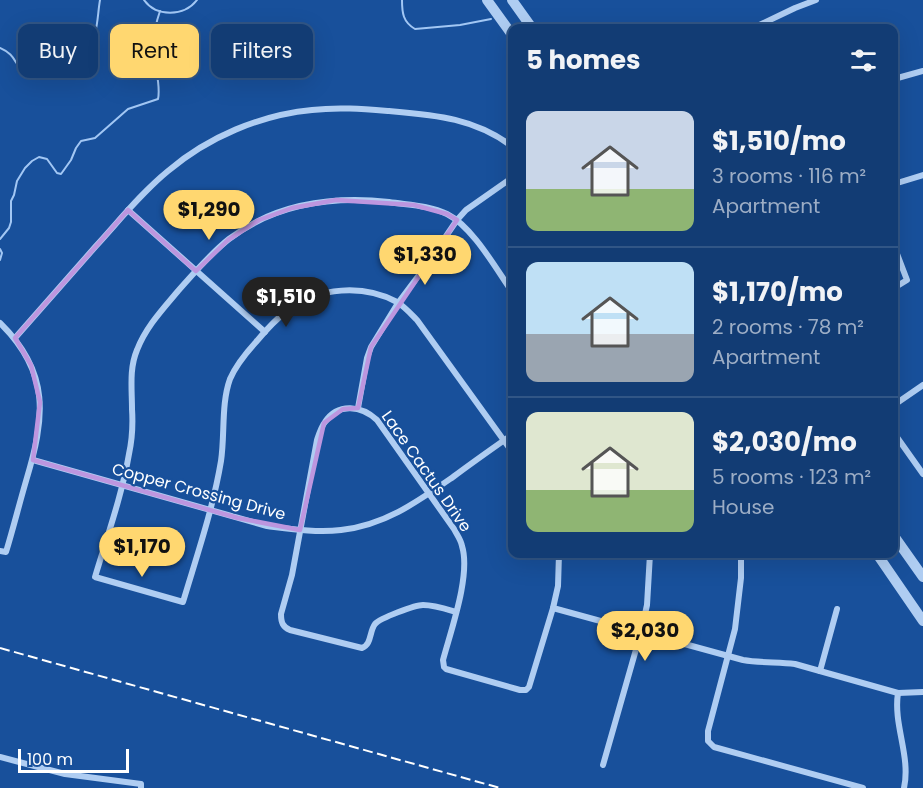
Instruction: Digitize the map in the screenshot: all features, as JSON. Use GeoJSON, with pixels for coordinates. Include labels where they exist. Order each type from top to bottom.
{"type":"FeatureCollection","features":[{"type":"Feature","properties":{"kind":"street"},"geometry":{"type":"LineString","coordinates":[[487,0],[508,29]]}},
{"type":"Feature","properties":{"kind":"street"},"geometry":{"type":"LineString","coordinates":[[512,0],[529,24]]}},
{"type":"Feature","properties":{"kind":"street"},"geometry":{"type":"LineString","coordinates":[[761,24],[816,0]]}},
{"type":"Feature","properties":{"kind":"street"},"geometry":{"type":"LineString","coordinates":[[898,78],[923,71]]}},
{"type":"Feature","properties":{"kind":"street"},"geometry":{"type":"LineString","coordinates":[[15,338],[128,210],[168,171],[205,145],[243,127],[302,111],[351,108],[435,115],[472,124],[508,144]]}},
{"type":"Feature","properties":{"kind":"street"},"geometry":{"type":"LineString","coordinates":[[898,183],[923,175]]}},
{"type":"Feature","properties":{"kind":"street"},"geometry":{"type":"LineString","coordinates":[[358,408],[371,347],[398,303],[457,220],[466,210],[508,181]]}},
{"type":"Feature","properties":{"kind":"street"},"geometry":{"type":"LineString","coordinates":[[508,286],[470,233],[457,220],[437,210],[414,205],[358,200],[315,202],[275,214],[243,229],[196,271],[148,328],[136,352],[132,374],[132,439],[122,484],[95,577],[183,602],[210,510],[221,459],[225,401],[228,386],[238,364],[288,309],[324,294],[350,290],[362,291],[374,293],[398,303],[417,320],[508,446]]}},
{"type":"Feature","properties":{"kind":"street"},"geometry":{"type":"LineString","coordinates":[[128,210],[265,332]]}},
{"type":"Feature","properties":{"kind":"street"},"geometry":{"type":"LineString","coordinates":[[898,256],[907,280],[898,286]]}},
{"type":"Feature","properties":{"kind":"street"},"geometry":{"type":"LineString","coordinates":[[0,323],[15,338],[31,365],[40,402],[38,440],[33,460],[6,552],[0,551]]}},
{"type":"Feature","properties":{"kind":"street"},"geometry":{"type":"LineString","coordinates":[[898,402],[923,385]]}},
{"type":"Feature","properties":{"kind":"street","name":"Lace Cactus Drive"},"geometry":{"type":"LineString","coordinates":[[456,612],[421,605],[380,619],[372,629],[368,643],[362,648],[286,628],[283,625],[281,614],[291,575],[317,440],[329,417],[343,409],[358,408],[377,420],[454,529],[462,544],[465,572],[463,585],[456,612],[443,660],[444,667],[450,671],[510,688],[526,690],[531,685],[553,608]]}},
{"type":"Feature","properties":{"kind":"street","name":"Copper Crossing Drive"},"geometry":{"type":"LineString","coordinates":[[33,460],[267,526],[300,530],[340,530],[369,525],[396,514],[429,494],[508,437]]}},
{"type":"Feature","properties":{"kind":"street"},"geometry":{"type":"LineString","coordinates":[[898,439],[923,474]]}},
{"type":"Feature","properties":{"kind":"street"},"geometry":{"type":"LineString","coordinates":[[898,542],[923,577]]}},
{"type":"Feature","properties":{"kind":"street"},"geometry":{"type":"LineString","coordinates":[[559,558],[558,586],[553,608],[728,656],[760,663],[795,664],[898,693],[923,692]]}},
{"type":"Feature","properties":{"kind":"street"},"geometry":{"type":"LineString","coordinates":[[603,765],[641,632],[647,605],[650,558]]}},
{"type":"Feature","properties":{"kind":"street"},"geometry":{"type":"LineString","coordinates":[[741,558],[739,606],[735,629],[708,731],[708,741],[714,747],[863,788]]}},
{"type":"Feature","properties":{"kind":"street"},"geometry":{"type":"LineString","coordinates":[[880,558],[923,621]]}},
{"type":"Feature","properties":{"kind":"street"},"geometry":{"type":"LineString","coordinates":[[820,671],[837,609]]}},
{"type":"Feature","properties":{"kind":"street"},"geometry":{"type":"LineString","coordinates":[[898,693],[896,712],[904,757],[904,788]]}},
{"type":"Feature","properties":{"kind":"street"},"geometry":{"type":"LineString","coordinates":[[0,757],[65,774],[141,784],[141,788]]}},
{"type":"Feature","properties":{"kind":"highlighted area"},"geometry":{"type":"Polygon","coordinates":[[[336,200],[414,205],[447,214],[457,220],[371,347],[358,408],[343,409],[324,423],[300,530],[238,518],[33,460],[40,402],[31,365],[15,338],[128,210],[196,271],[228,240],[259,220],[292,208],[336,200]]]}},
{"type":"Feature","properties":{"kind":"waterway"},"geometry":{"type":"LineString","coordinates":[[0,48],[12,56],[23,71],[45,79],[54,77],[72,66],[87,50],[96,29],[100,0]]}},
{"type":"Feature","properties":{"kind":"waterway"},"geometry":{"type":"LineString","coordinates":[[144,0],[156,10],[170,13],[185,10],[197,0]]}},
{"type":"Feature","properties":{"kind":"waterway"},"geometry":{"type":"LineString","coordinates":[[402,0],[404,17],[415,29],[460,25],[491,19]]}},
{"type":"Feature","properties":{"kind":"waterway"},"geometry":{"type":"LineString","coordinates":[[0,239],[11,222],[11,201],[17,181],[32,161],[39,157],[47,159],[57,173],[61,174],[81,141],[95,138],[128,109],[158,99],[154,43],[160,11]]}},
{"type":"Feature","properties":{"kind":"waterway"},"geometry":{"type":"LineString","coordinates":[[0,249],[2,253],[0,260]]}},
{"type":"Feature","properties":{"kind":"railway"},"geometry":{"type":"LineString","coordinates":[[0,648],[500,788]]}}]}
